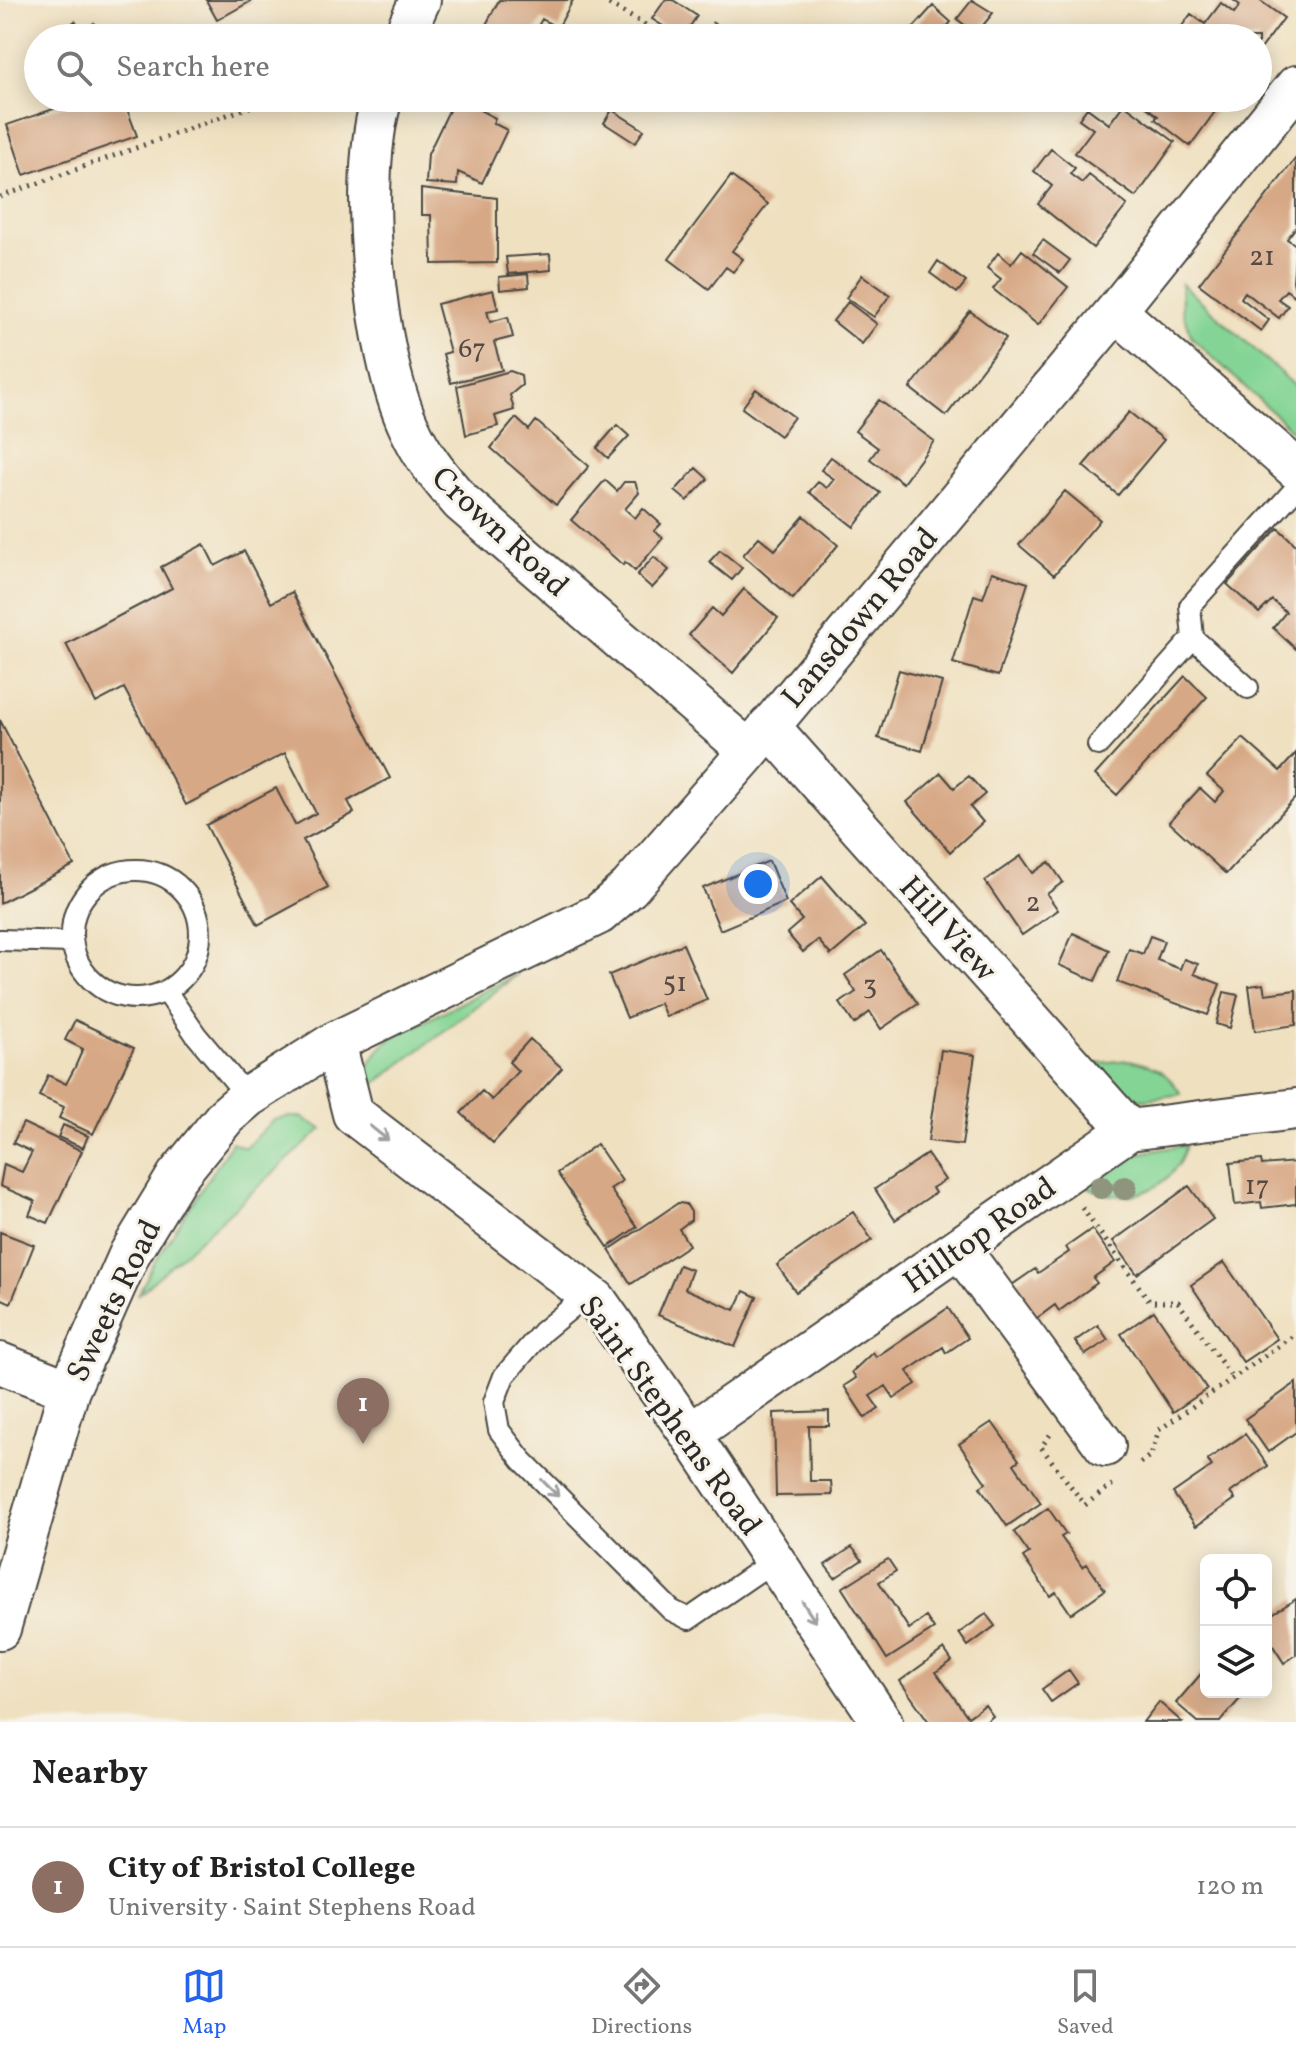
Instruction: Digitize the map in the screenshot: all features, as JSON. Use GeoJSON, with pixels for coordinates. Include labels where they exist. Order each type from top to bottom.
{"type":"FeatureCollection","features":[{"type":"Feature","properties":{"kind":"street"},"geometry":{"type":"LineString","coordinates":[[409,24],[420,0]]}},
{"type":"Feature","properties":{"kind":"street","name":"Lansdown Road"},"geometry":{"type":"LineString","coordinates":[[335,1042],[599,914],[629,888],[759,738],[1116,311],[1296,86]]}},
{"type":"Feature","properties":{"kind":"street","name":"Crown Road"},"geometry":{"type":"LineString","coordinates":[[378,112],[367,189],[385,354],[408,425],[429,466],[461,502],[759,738]]}},
{"type":"Feature","properties":{"kind":"street"},"geometry":{"type":"LineString","coordinates":[[1116,311],[1296,469]]}},
{"type":"Feature","properties":{"kind":"street","name":"Hill View"},"geometry":{"type":"LineString","coordinates":[[759,738],[1129,1130]]}},
{"type":"Feature","properties":{"kind":"street","name":"Sweets Road"},"geometry":{"type":"LineString","coordinates":[[0,1629],[69,1390],[130,1253],[177,1176],[226,1116],[248,1097],[335,1042]]}},
{"type":"Feature","properties":{"kind":"street","name":"Saint Stephens Road"},"geometry":{"type":"LineString","coordinates":[[335,1042],[353,1114],[596,1300],[775,1560],[868,1716]]}},
{"type":"Feature","properties":{"kind":"street","name":"Hilltop Road"},"geometry":{"type":"LineString","coordinates":[[690,1434],[1129,1130],[1296,1109]]}},
{"type":"Feature","properties":{"kind":"street"},"geometry":{"type":"LineString","coordinates":[[960,1249],[1117,1466]]}},
{"type":"Feature","properties":{"kind":"street"},"geometry":{"type":"LineString","coordinates":[[0,1363],[69,1390]]}},
{"type":"Feature","properties":{"kind":"lane"},"geometry":{"type":"LineString","coordinates":[[1248,688],[1193,638],[1190,606],[1296,488]]}},
{"type":"Feature","properties":{"kind":"lane"},"geometry":{"type":"LineString","coordinates":[[1098,745],[1193,638]]}},
{"type":"Feature","properties":{"kind":"lane"},"geometry":{"type":"LineString","coordinates":[[139,869],[166,876],[187,894],[199,919],[199,947],[188,973],[166,991],[142,999],[117,996],[95,985],[79,966],[71,942],[73,914],[88,890],[111,874],[139,869]]}},
{"type":"Feature","properties":{"kind":"lane"},"geometry":{"type":"LineString","coordinates":[[0,940],[71,942]]}},
{"type":"Feature","properties":{"kind":"lane"},"geometry":{"type":"LineString","coordinates":[[166,991],[196,1035],[248,1097]]}},
{"type":"Feature","properties":{"kind":"lane"},"geometry":{"type":"LineString","coordinates":[[588,1294],[542,1332],[504,1376],[494,1402],[499,1430],[522,1460],[671,1610],[689,1619],[775,1560]]}},
{"type":"Feature","properties":{"kind":"path"},"geometry":{"type":"LineString","coordinates":[[602,0],[644,24]]}},
{"type":"Feature","properties":{"kind":"path"},"geometry":{"type":"LineString","coordinates":[[0,197],[235,112]]}},
{"type":"Feature","properties":{"kind":"path"},"geometry":{"type":"LineString","coordinates":[[1060,1178],[1150,1302],[1178,1302],[1233,1379]]}},
{"type":"Feature","properties":{"kind":"path"},"geometry":{"type":"LineString","coordinates":[[1073,1403],[1041,1447],[1085,1505],[1117,1466],[1151,1455],[1159,1430],[1296,1334]]}},
{"type":"Feature","properties":{"kind":"green space"},"geometry":{"type":"Polygon","coordinates":[[[1181,283],[1296,387],[1296,434],[1192,338],[1182,310],[1181,283]]]}},
{"type":"Feature","properties":{"kind":"green space"},"geometry":{"type":"Polygon","coordinates":[[[518,974],[363,1093],[370,1064],[388,1040],[518,974]]]}},
{"type":"Feature","properties":{"kind":"green space"},"geometry":{"type":"Polygon","coordinates":[[[1129,1060],[1159,1071],[1171,1080],[1181,1094],[1140,1099],[1132,1097],[1117,1087],[1098,1063],[1129,1060]]]}},
{"type":"Feature","properties":{"kind":"green space"},"geometry":{"type":"Polygon","coordinates":[[[301,1117],[322,1129],[138,1295],[153,1265],[232,1142],[245,1148],[273,1120],[301,1117]]]}},
{"type":"Feature","properties":{"kind":"green space"},"geometry":{"type":"Polygon","coordinates":[[[1186,1145],[1171,1174],[1145,1192],[1114,1195],[1098,1192],[1083,1184],[1135,1154],[1186,1145]]]}},
{"type":"Feature","properties":{"kind":"building"},"geometry":{"type":"Polygon","coordinates":[[[206,0],[253,0],[217,20],[206,0]]]}},
{"type":"Feature","properties":{"kind":"building"},"geometry":{"type":"Polygon","coordinates":[[[499,0],[573,0],[560,24],[551,24],[542,19],[539,24],[486,24],[499,0]]]}},
{"type":"Feature","properties":{"kind":"building"},"geometry":{"type":"Polygon","coordinates":[[[665,0],[673,0],[697,16],[692,24],[660,24],[652,19],[665,0]]]}},
{"type":"Feature","properties":{"kind":"building"},"geometry":{"type":"Polygon","coordinates":[[[972,0],[993,13],[984,24],[963,24],[957,19],[972,0]]]}},
{"type":"Feature","properties":{"kind":"building"},"geometry":{"type":"Polygon","coordinates":[[[1233,0],[1259,0],[1284,18],[1272,34],[1272,24],[1205,24],[1221,3],[1234,13],[1240,5],[1233,0]]]}},
{"type":"Feature","properties":{"kind":"building"},"geometry":{"type":"Polygon","coordinates":[[[933,6],[951,22],[949,24],[917,24],[933,6]]]}},
{"type":"Feature","properties":{"kind":"building"},"geometry":{"type":"Polygon","coordinates":[[[1191,14],[1205,24],[1184,24],[1191,14]]]}},
{"type":"Feature","properties":{"kind":"building"},"geometry":{"type":"Polygon","coordinates":[[[45,112],[128,112],[137,136],[24,175],[7,125],[45,112]]]}},
{"type":"Feature","properties":{"kind":"building"},"geometry":{"type":"Polygon","coordinates":[[[448,112],[484,112],[495,118],[493,123],[507,130],[482,183],[458,172],[457,185],[426,183],[428,154],[448,112]]]}},
{"type":"Feature","properties":{"kind":"building"},"geometry":{"type":"Polygon","coordinates":[[[611,112],[615,112],[644,130],[635,143],[604,123],[611,112]]]}},
{"type":"Feature","properties":{"kind":"building"},"geometry":{"type":"Polygon","coordinates":[[[1084,112],[1092,112],[1109,124],[1118,112],[1135,112],[1175,142],[1136,197],[1075,153],[1093,129],[1079,119],[1084,112]]]}},
{"type":"Feature","properties":{"kind":"building"},"geometry":{"type":"Polygon","coordinates":[[[1153,112],[1215,112],[1190,146],[1155,119],[1158,116],[1153,112]]]}},
{"type":"Feature","properties":{"kind":"building"},"geometry":{"type":"Polygon","coordinates":[[[1051,149],[1075,168],[1070,174],[1082,183],[1089,175],[1127,205],[1093,248],[1038,204],[1052,186],[1034,171],[1051,149]]]}},
{"type":"Feature","properties":{"kind":"building"},"geometry":{"type":"Polygon","coordinates":[[[1296,158],[1296,227],[1287,239],[1296,245],[1293,281],[1296,297],[1286,290],[1278,299],[1288,306],[1279,318],[1245,292],[1241,298],[1269,320],[1261,331],[1199,284],[1296,158]]]}},
{"type":"Feature","properties":{"kind":"building"},"geometry":{"type":"Polygon","coordinates":[[[731,176],[768,204],[732,251],[743,259],[733,272],[726,267],[709,289],[669,259],[731,176]]]}},
{"type":"Feature","properties":{"kind":"building"},"geometry":{"type":"Polygon","coordinates":[[[421,189],[497,198],[497,263],[432,264],[431,215],[421,215],[421,189]]]}},
{"type":"Feature","properties":{"kind":"building"},"geometry":{"type":"Polygon","coordinates":[[[1043,240],[1070,260],[1060,273],[1033,253],[1043,240]]]}},
{"type":"Feature","properties":{"kind":"building"},"geometry":{"type":"Polygon","coordinates":[[[1022,250],[1068,287],[1038,325],[993,289],[1001,279],[987,268],[998,253],[1011,264],[1022,250]]]}},
{"type":"Feature","properties":{"kind":"building"},"geometry":{"type":"Polygon","coordinates":[[[550,254],[551,270],[508,274],[506,257],[550,254]]]}},
{"type":"Feature","properties":{"kind":"building"},"geometry":{"type":"Polygon","coordinates":[[[938,261],[966,282],[957,293],[930,273],[938,261]]]}},
{"type":"Feature","properties":{"kind":"building"},"geometry":{"type":"Polygon","coordinates":[[[528,274],[529,287],[500,290],[499,277],[528,274]]]}},
{"type":"Feature","properties":{"kind":"building"},"geometry":{"type":"Polygon","coordinates":[[[862,275],[890,295],[874,317],[846,298],[862,275]]]}},
{"type":"Feature","properties":{"kind":"building"},"geometry":{"type":"Polygon","coordinates":[[[493,290],[498,309],[487,311],[490,322],[508,317],[513,337],[494,342],[502,370],[451,383],[443,354],[450,352],[437,304],[493,290]]]}},
{"type":"Feature","properties":{"kind":"building"},"geometry":{"type":"Polygon","coordinates":[[[848,302],[877,324],[862,344],[833,321],[848,302]]]}},
{"type":"Feature","properties":{"kind":"building"},"geometry":{"type":"Polygon","coordinates":[[[970,311],[1006,338],[946,416],[910,388],[970,311]]]}},
{"type":"Feature","properties":{"kind":"building"},"geometry":{"type":"Polygon","coordinates":[[[510,371],[521,375],[522,385],[510,395],[514,410],[495,416],[498,426],[466,435],[457,386],[510,371]]]}},
{"type":"Feature","properties":{"kind":"building"},"geometry":{"type":"Polygon","coordinates":[[[756,389],[794,417],[780,436],[742,408],[756,389]]]}},
{"type":"Feature","properties":{"kind":"building"},"geometry":{"type":"Polygon","coordinates":[[[879,400],[934,441],[903,483],[870,459],[878,448],[855,431],[879,400]]]}},
{"type":"Feature","properties":{"kind":"building"},"geometry":{"type":"Polygon","coordinates":[[[1129,412],[1164,440],[1118,495],[1083,466],[1129,412]]]}},
{"type":"Feature","properties":{"kind":"building"},"geometry":{"type":"Polygon","coordinates":[[[516,418],[529,430],[536,421],[589,466],[556,505],[491,448],[516,418]]]}},
{"type":"Feature","properties":{"kind":"building"},"geometry":{"type":"Polygon","coordinates":[[[617,425],[629,436],[608,458],[597,448],[617,425]]]}},
{"type":"Feature","properties":{"kind":"building"},"geometry":{"type":"Polygon","coordinates":[[[831,457],[880,493],[854,527],[809,492],[818,482],[827,488],[834,479],[821,470],[831,457]]]}},
{"type":"Feature","properties":{"kind":"building"},"geometry":{"type":"Polygon","coordinates":[[[696,468],[708,479],[687,501],[675,491],[696,468]]]}},
{"type":"Feature","properties":{"kind":"building"},"geometry":{"type":"Polygon","coordinates":[[[605,480],[617,491],[624,482],[635,482],[639,493],[625,509],[635,518],[643,508],[661,524],[654,531],[663,538],[635,571],[625,562],[623,565],[571,520],[605,480]]]}},
{"type":"Feature","properties":{"kind":"building"},"geometry":{"type":"Polygon","coordinates":[[[1065,491],[1100,520],[1054,575],[1019,545],[1065,491]]]}},
{"type":"Feature","properties":{"kind":"building"},"geometry":{"type":"Polygon","coordinates":[[[804,516],[838,545],[793,599],[743,555],[759,537],[775,550],[804,516]]]}},
{"type":"Feature","properties":{"kind":"building"},"geometry":{"type":"Polygon","coordinates":[[[1278,528],[1296,545],[1296,649],[1273,628],[1286,612],[1272,600],[1259,613],[1227,584],[1278,528]]]}},
{"type":"Feature","properties":{"kind":"building"},"geometry":{"type":"Polygon","coordinates":[[[204,544],[215,566],[244,551],[271,603],[292,592],[390,778],[348,801],[354,813],[303,840],[328,887],[258,925],[206,825],[276,788],[295,825],[316,813],[285,753],[186,805],[124,688],[96,703],[66,644],[172,588],[161,567],[204,544]]]}},
{"type":"Feature","properties":{"kind":"building"},"geometry":{"type":"Polygon","coordinates":[[[720,550],[742,568],[732,580],[709,562],[720,550]]]}},
{"type":"Feature","properties":{"kind":"building"},"geometry":{"type":"Polygon","coordinates":[[[654,557],[669,570],[652,588],[637,575],[654,557]]]}},
{"type":"Feature","properties":{"kind":"building"},"geometry":{"type":"Polygon","coordinates":[[[992,572],[1028,583],[998,676],[953,663],[974,595],[983,598],[992,572]]]}},
{"type":"Feature","properties":{"kind":"building"},"geometry":{"type":"Polygon","coordinates":[[[744,589],[778,618],[733,673],[689,635],[712,608],[721,616],[744,589]]]}},
{"type":"Feature","properties":{"kind":"building"},"geometry":{"type":"Polygon","coordinates":[[[899,670],[942,682],[922,751],[878,738],[899,670]]]}},
{"type":"Feature","properties":{"kind":"building"},"geometry":{"type":"Polygon","coordinates":[[[1185,676],[1207,697],[1117,795],[1095,775],[1185,676]]]}},
{"type":"Feature","properties":{"kind":"building"},"geometry":{"type":"Polygon","coordinates":[[[0,720],[74,865],[0,903],[0,720]]]}},
{"type":"Feature","properties":{"kind":"building"},"geometry":{"type":"Polygon","coordinates":[[[1243,738],[1280,771],[1296,753],[1296,797],[1226,874],[1169,822],[1200,788],[1215,802],[1224,791],[1207,776],[1243,738]]]}},
{"type":"Feature","properties":{"kind":"building"},"geometry":{"type":"Polygon","coordinates":[[[941,773],[954,788],[969,776],[985,794],[970,807],[983,822],[950,852],[907,802],[941,773]]]}},
{"type":"Feature","properties":{"kind":"building"},"geometry":{"type":"Polygon","coordinates":[[[1021,856],[1033,873],[1049,862],[1063,882],[1047,894],[1058,910],[1022,935],[985,881],[1021,856]]]}},
{"type":"Feature","properties":{"kind":"building"},"geometry":{"type":"Polygon","coordinates":[[[769,861],[786,902],[720,930],[703,888],[769,861]]]}},
{"type":"Feature","properties":{"kind":"building"},"geometry":{"type":"Polygon","coordinates":[[[822,876],[865,926],[831,955],[818,940],[803,952],[787,933],[802,920],[789,905],[822,876]]]}},
{"type":"Feature","properties":{"kind":"building"},"geometry":{"type":"Polygon","coordinates":[[[1073,933],[1109,950],[1095,981],[1059,965],[1073,933]]]}},
{"type":"Feature","properties":{"kind":"building"},"geometry":{"type":"Polygon","coordinates":[[[1150,936],[1164,941],[1157,960],[1180,969],[1184,959],[1198,964],[1194,974],[1220,984],[1208,1015],[1117,982],[1129,949],[1143,954],[1150,936]]]}},
{"type":"Feature","properties":{"kind":"building"},"geometry":{"type":"Polygon","coordinates":[[[683,944],[707,1000],[666,1017],[660,1003],[627,1018],[609,975],[683,944]]]}},
{"type":"Feature","properties":{"kind":"building"},"geometry":{"type":"Polygon","coordinates":[[[881,950],[918,1004],[881,1029],[870,1012],[854,1024],[840,1003],[856,992],[845,975],[881,950]]]}},
{"type":"Feature","properties":{"kind":"building"},"geometry":{"type":"Polygon","coordinates":[[[1263,984],[1265,994],[1296,990],[1296,1025],[1255,1031],[1249,986],[1263,984]]]}},
{"type":"Feature","properties":{"kind":"building"},"geometry":{"type":"Polygon","coordinates":[[[1224,992],[1238,995],[1230,1028],[1216,1024],[1224,992]]]}},
{"type":"Feature","properties":{"kind":"building"},"geometry":{"type":"Polygon","coordinates":[[[75,1020],[134,1048],[93,1134],[59,1118],[64,1107],[39,1096],[48,1075],[66,1084],[75,1067],[83,1049],[65,1040],[75,1020]]]}},
{"type":"Feature","properties":{"kind":"building"},"geometry":{"type":"Polygon","coordinates":[[[530,1039],[562,1068],[493,1143],[461,1113],[482,1091],[492,1100],[518,1071],[509,1062],[530,1039]]]}},
{"type":"Feature","properties":{"kind":"building"},"geometry":{"type":"Polygon","coordinates":[[[941,1050],[975,1055],[962,1145],[928,1141],[941,1050]]]}},
{"type":"Feature","properties":{"kind":"building"},"geometry":{"type":"Polygon","coordinates":[[[23,1123],[82,1151],[48,1223],[29,1215],[35,1201],[0,1186],[4,1164],[22,1172],[32,1152],[13,1143],[23,1123]]]}},
{"type":"Feature","properties":{"kind":"building"},"geometry":{"type":"Polygon","coordinates":[[[63,1125],[88,1136],[83,1148],[58,1137],[63,1125]]]}},
{"type":"Feature","properties":{"kind":"building"},"geometry":{"type":"Polygon","coordinates":[[[597,1144],[622,1181],[610,1189],[637,1227],[608,1247],[557,1173],[597,1144]]]}},
{"type":"Feature","properties":{"kind":"building"},"geometry":{"type":"Polygon","coordinates":[[[927,1154],[945,1180],[932,1188],[935,1193],[895,1220],[875,1189],[927,1154]]]}},
{"type":"Feature","properties":{"kind":"building"},"geometry":{"type":"Polygon","coordinates":[[[1261,1160],[1262,1165],[1296,1162],[1296,1204],[1262,1208],[1261,1202],[1235,1205],[1230,1163],[1261,1160]]]}},
{"type":"Feature","properties":{"kind":"building"},"geometry":{"type":"Polygon","coordinates":[[[1189,1186],[1213,1219],[1137,1274],[1113,1241],[1189,1186]]]}},
{"type":"Feature","properties":{"kind":"building"},"geometry":{"type":"Polygon","coordinates":[[[678,1203],[686,1204],[691,1212],[691,1220],[679,1229],[689,1245],[631,1284],[609,1250],[678,1203]]]}},
{"type":"Feature","properties":{"kind":"building"},"geometry":{"type":"Polygon","coordinates":[[[853,1212],[872,1240],[796,1292],[777,1265],[853,1212]]]}},
{"type":"Feature","properties":{"kind":"building"},"geometry":{"type":"Polygon","coordinates":[[[1092,1229],[1115,1262],[1093,1278],[1097,1283],[1059,1311],[1055,1305],[1033,1321],[1009,1287],[1035,1269],[1038,1273],[1069,1252],[1066,1247],[1092,1229]]]}},
{"type":"Feature","properties":{"kind":"building"},"geometry":{"type":"Polygon","coordinates":[[[0,1232],[34,1245],[11,1303],[0,1298],[0,1232]]]}},
{"type":"Feature","properties":{"kind":"building"},"geometry":{"type":"Polygon","coordinates":[[[1224,1262],[1277,1339],[1243,1362],[1191,1285],[1224,1262]]]}},
{"type":"Feature","properties":{"kind":"building"},"geometry":{"type":"Polygon","coordinates":[[[679,1265],[692,1270],[685,1289],[735,1310],[744,1291],[757,1297],[735,1347],[658,1315],[679,1265]]]}},
{"type":"Feature","properties":{"kind":"building"},"geometry":{"type":"Polygon","coordinates":[[[948,1308],[968,1338],[946,1353],[943,1347],[907,1371],[916,1384],[894,1398],[886,1386],[870,1396],[879,1409],[865,1418],[844,1386],[856,1378],[852,1372],[873,1352],[876,1357],[948,1308]]]}},
{"type":"Feature","properties":{"kind":"building"},"geometry":{"type":"Polygon","coordinates":[[[1154,1311],[1207,1389],[1173,1412],[1121,1334],[1154,1311]]]}},
{"type":"Feature","properties":{"kind":"building"},"geometry":{"type":"Polygon","coordinates":[[[1098,1325],[1108,1340],[1085,1355],[1075,1341],[1098,1325]]]}},
{"type":"Feature","properties":{"kind":"building"},"geometry":{"type":"Polygon","coordinates":[[[1296,1383],[1296,1432],[1268,1452],[1245,1419],[1296,1383]]]}},
{"type":"Feature","properties":{"kind":"building"},"geometry":{"type":"Polygon","coordinates":[[[829,1411],[829,1426],[809,1426],[810,1481],[831,1481],[832,1495],[776,1496],[774,1413],[829,1411]]]}},
{"type":"Feature","properties":{"kind":"building"},"geometry":{"type":"Polygon","coordinates":[[[992,1422],[1019,1460],[1014,1464],[1041,1503],[1007,1526],[980,1487],[986,1483],[959,1444],[992,1422]]]}},
{"type":"Feature","properties":{"kind":"building"},"geometry":{"type":"Polygon","coordinates":[[[1245,1434],[1268,1466],[1230,1493],[1235,1499],[1196,1526],[1173,1493],[1212,1466],[1207,1460],[1245,1434]]]}},
{"type":"Feature","properties":{"kind":"building"},"geometry":{"type":"Polygon","coordinates":[[[1048,1508],[1066,1534],[1061,1537],[1082,1567],[1087,1564],[1105,1590],[1071,1614],[1056,1592],[1050,1596],[1023,1557],[1029,1553],[1014,1532],[1048,1508]]]}},
{"type":"Feature","properties":{"kind":"building"},"geometry":{"type":"Polygon","coordinates":[[[852,1547],[862,1560],[835,1578],[825,1565],[852,1547]]]}},
{"type":"Feature","properties":{"kind":"building"},"geometry":{"type":"Polygon","coordinates":[[[888,1559],[896,1571],[879,1582],[909,1629],[926,1617],[934,1629],[887,1659],[842,1588],[888,1559]]]}},
{"type":"Feature","properties":{"kind":"building"},"geometry":{"type":"Polygon","coordinates":[[[1296,1599],[1296,1655],[1284,1663],[1272,1644],[1272,1614],[1296,1599]]]}},
{"type":"Feature","properties":{"kind":"building"},"geometry":{"type":"Polygon","coordinates":[[[986,1614],[995,1626],[968,1646],[959,1633],[986,1614]]]}},
{"type":"Feature","properties":{"kind":"building"},"geometry":{"type":"Polygon","coordinates":[[[944,1649],[952,1661],[936,1672],[968,1717],[985,1705],[993,1716],[986,1722],[929,1722],[900,1681],[944,1649]]]}},
{"type":"Feature","properties":{"kind":"building"},"geometry":{"type":"Polygon","coordinates":[[[1069,1670],[1078,1683],[1051,1702],[1042,1689],[1069,1670]]]}},
{"type":"Feature","properties":{"kind":"building"},"geometry":{"type":"Polygon","coordinates":[[[1200,1675],[1200,1698],[1241,1698],[1220,1722],[1198,1722],[1176,1703],[1200,1675]]]}},
{"type":"Feature","properties":{"kind":"building"},"geometry":{"type":"Polygon","coordinates":[[[1159,1702],[1182,1722],[1143,1722],[1159,1702]]]}},
{"type":"Feature","properties":{"kind":"place","name":"City of Bristol College"},"geometry":{"type":"Point","coordinates":[363,1444]}}]}
